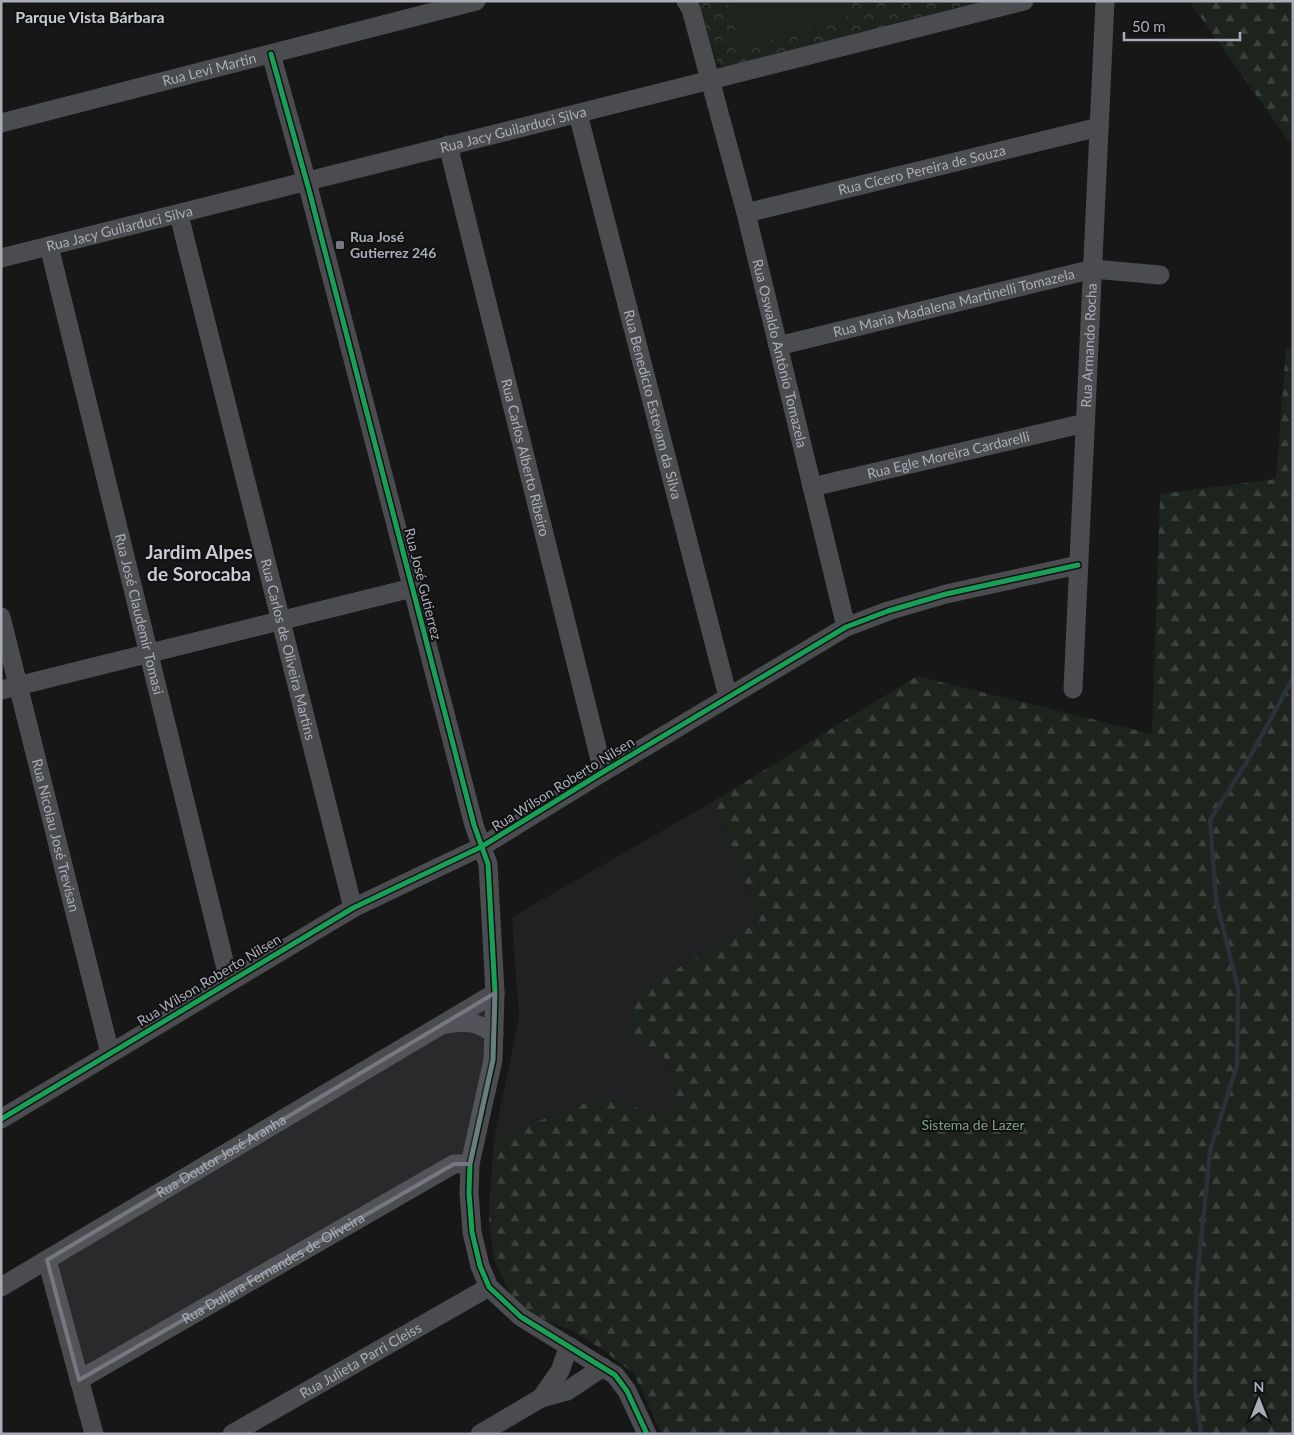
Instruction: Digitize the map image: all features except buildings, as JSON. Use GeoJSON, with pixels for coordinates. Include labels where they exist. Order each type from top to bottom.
{"type":"FeatureCollection","features":[{"type":"Feature","properties":{"kind":"street","name":"Rua Levi Martin"},"geometry":{"type":"LineString","coordinates":[[1,123],[476,1]]}},
{"type":"Feature","properties":{"kind":"street","name":"Rua Oswaldo Antônio Tomazela"},"geometry":{"type":"LineString","coordinates":[[686,1],[690,9],[746,213],[846,627]]}},
{"type":"Feature","properties":{"kind":"street","name":"Rua Jacy Guilarduci Silva"},"geometry":{"type":"LineString","coordinates":[[1,258],[307,183],[448,145],[1024,1]]}},
{"type":"Feature","properties":{"kind":"street","name":"Rua Armando Rocha"},"geometry":{"type":"LineString","coordinates":[[1072,689],[1093,269],[1103,5]]}},
{"type":"Feature","properties":{"kind":"street","name":"Rua José Gutierrez"},"geometry":{"type":"LineString","coordinates":[[272,54],[474,825],[488,864],[495,993],[493,1060],[470,1164],[469,1193],[472,1232],[480,1266],[489,1287]]}},
{"type":"Feature","properties":{"kind":"street","name":"Rua Benedicto Estevam da Silva"},"geometry":{"type":"LineString","coordinates":[[578,114],[728,697]]}},
{"type":"Feature","properties":{"kind":"street","name":"Rua Cícero Pereira de Souza"},"geometry":{"type":"LineString","coordinates":[[746,213],[1099,127]]}},
{"type":"Feature","properties":{"kind":"street","name":"Rua Carlos Alberto Ribeiro"},"geometry":{"type":"LineString","coordinates":[[448,145],[602,772]]}},
{"type":"Feature","properties":{"kind":"street","name":"Rua Carlos de Oliveira Martins"},"geometry":{"type":"LineString","coordinates":[[179,215],[353,908]]}},
{"type":"Feature","properties":{"kind":"street","name":"Rua José Claudemir Tomasi"},"geometry":{"type":"LineString","coordinates":[[49,246],[229,981]]}},
{"type":"Feature","properties":{"kind":"street","name":"Rua Maria Madalena Martinelli Tomazela"},"geometry":{"type":"LineString","coordinates":[[778,346],[1093,269],[1160,275]]}},
{"type":"Feature","properties":{"kind":"street","name":"Rua Egle Moreira Cardarelli"},"geometry":{"type":"LineString","coordinates":[[812,487],[1085,423]]}},
{"type":"Feature","properties":{"kind":"street","name":"Rua Wilson Roberto Nilsen"},"geometry":{"type":"LineString","coordinates":[[1,1119],[353,908],[481,847],[602,772],[846,627],[888,611],[946,594],[1078,565]]}},
{"type":"Feature","properties":{"kind":"street"},"geometry":{"type":"LineString","coordinates":[[10,688],[412,588]]}},
{"type":"Feature","properties":{"kind":"street","name":"Rua Nicolau José Trevisan"},"geometry":{"type":"LineString","coordinates":[[1,617],[10,688],[110,1053]]}},
{"type":"Feature","properties":{"kind":"street","name":"Rua Doutor José Aranha"},"geometry":{"type":"LineString","coordinates":[[1,1287],[495,993]]}},
{"type":"Feature","properties":{"kind":"street","name":"Rua Doutor José Aranha"},"geometry":{"type":"LineString","coordinates":[[442,1024],[466,1021],[482,1025],[494,1034]]}},
{"type":"Feature","properties":{"kind":"street","name":"Rua Duljara Fernandes de Oliveira"},"geometry":{"type":"LineString","coordinates":[[79,1380],[454,1164],[470,1164]]}},
{"type":"Feature","properties":{"kind":"street"},"geometry":{"type":"LineString","coordinates":[[47,1260],[94,1434]]}},
{"type":"Feature","properties":{"kind":"street"},"geometry":{"type":"LineString","coordinates":[[489,1287],[521,1317],[615,1375],[627,1391],[647,1434]]}},
{"type":"Feature","properties":{"kind":"street","name":"Rua Julieta Parri Cleiss"},"geometry":{"type":"LineString","coordinates":[[232,1434],[489,1287]]}},
{"type":"Feature","properties":{"kind":"street"},"geometry":{"type":"LineString","coordinates":[[540,1398],[560,1372],[569,1346]]}},
{"type":"Feature","properties":{"kind":"street"},"geometry":{"type":"LineString","coordinates":[[480,1434],[540,1398],[566,1391],[603,1367]]}},
{"type":"Feature","properties":{"kind":"highlighted area"},"geometry":{"type":"Polygon","coordinates":[[[495,993],[493,1060],[470,1164],[454,1164],[79,1380],[47,1260],[495,993]]]}},
{"type":"Feature","properties":{"kind":"shaded area"},"geometry":{"type":"Polygon","coordinates":[[[714,801],[759,921],[635,994],[630,1034],[665,1058],[680,1107],[657,1114],[601,1097],[494,1138],[519,1018],[512,917],[714,801]]]}},
{"type":"Feature","properties":{"kind":"green space"},"geometry":{"type":"Polygon","coordinates":[[[696,1],[1012,1],[724,68],[717,62],[696,1]]]}},
{"type":"Feature","properties":{"kind":"green space"},"geometry":{"type":"Polygon","coordinates":[[[727,1],[842,1],[847,17],[741,49],[727,1]]]}},
{"type":"Feature","properties":{"kind":"green space"},"geometry":{"type":"Polygon","coordinates":[[[1189,1],[1293,1],[1293,147],[1189,1]]]}},
{"type":"Feature","properties":{"kind":"green space","name":"Sistema de Lazer"},"geometry":{"type":"Polygon","coordinates":[[[1286,349],[1293,349],[1293,1434],[662,1434],[634,1374],[602,1349],[573,1331],[535,1316],[511,1296],[494,1259],[489,1219],[494,1138],[601,1097],[657,1114],[680,1107],[665,1058],[630,1034],[635,993],[759,921],[714,801],[917,676],[1152,734],[1160,494],[1276,479],[1286,349]]]}},
{"type":"Feature","properties":{"kind":"waterway"},"geometry":{"type":"LineString","coordinates":[[1201,1434],[1195,1388],[1196,1291],[1210,1151],[1237,1065],[1238,988],[1216,900],[1210,820],[1250,757],[1293,678]]}},
{"type":"Feature","properties":{"kind":"cycle path"},"geometry":{"type":"LineString","coordinates":[[271,54],[309,190],[474,825],[488,864],[495,993],[493,1060],[470,1164],[469,1193],[472,1232],[480,1266],[489,1287],[521,1317],[615,1375],[627,1391],[647,1434]]}},
{"type":"Feature","properties":{"kind":"cycle path"},"geometry":{"type":"LineString","coordinates":[[1,1119],[353,908],[481,847],[846,627],[888,611],[946,594],[1078,565]]}},
{"type":"Feature","properties":{"kind":"place","name":"Rua José Gutierrez 246"},"geometry":{"type":"Point","coordinates":[340,245]}},
{"type":"Feature","properties":{"kind":"district","name":"Parque Vista Bárbara"},"geometry":{"type":"Point","coordinates":[90,17]}},
{"type":"Feature","properties":{"kind":"district","name":"Jardim Alpes de Sorocaba"},"geometry":{"type":"Point","coordinates":[199,563]}}]}
